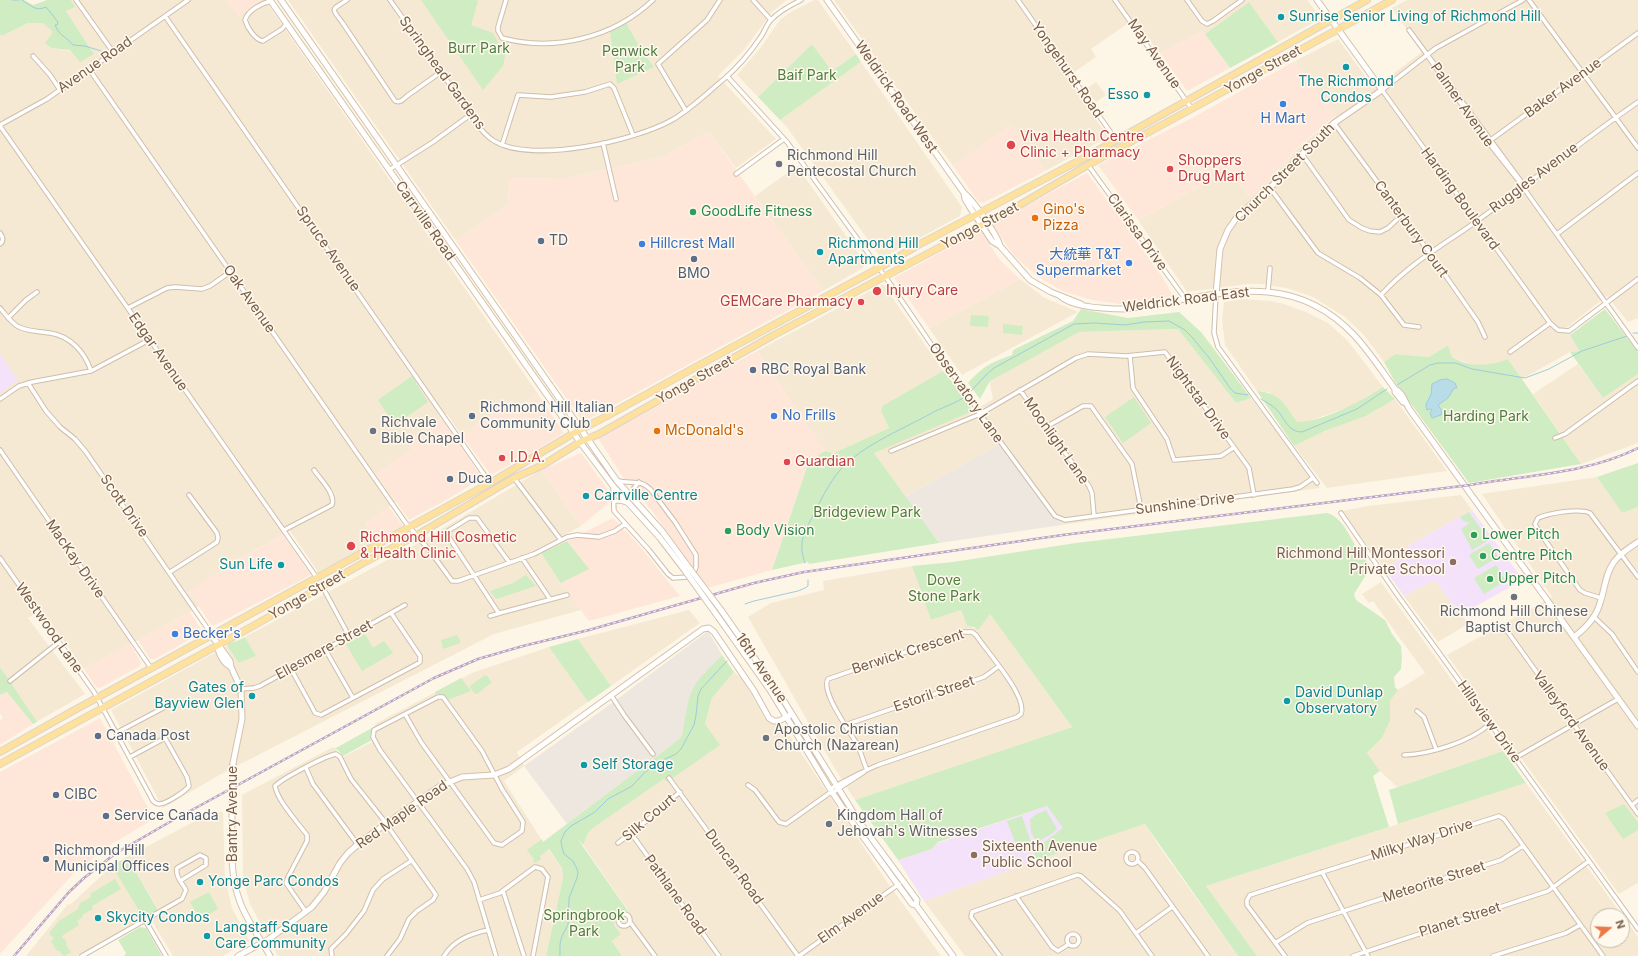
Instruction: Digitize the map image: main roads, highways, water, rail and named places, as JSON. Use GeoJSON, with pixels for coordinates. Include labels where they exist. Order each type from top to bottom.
{"type":"FeatureCollection","features":[{"type":"Feature","properties":{"kind":"main road","name":"Yonge Street"},"geometry":{"type":"LineString","coordinates":[[0,752],[490,483],[574,433],[879,268],[920,244],[1116,140],[1368,0]]}},
{"type":"Feature","properties":{"kind":"main road","name":"Yonge Street"},"geometry":{"type":"LineString","coordinates":[[0,764],[254,626],[322,586],[417,535],[514,478],[543,465],[580,442],[599,434],[772,336],[1016,207],[1088,165],[1392,0]]}},
{"type":"Feature","properties":{"kind":"water"},"geometry":{"type":"Polygon","coordinates":[[[1447,379],[1455,383],[1457,388],[1454,388],[1448,398],[1438,405],[1442,411],[1441,415],[1432,418],[1430,413],[1432,410],[1427,410],[1426,405],[1431,394],[1432,384],[1440,380],[1447,379]]]}},
{"type":"Feature","properties":{"kind":"waterway"},"geometry":{"type":"LineString","coordinates":[[12,0],[19,0]]}},
{"type":"Feature","properties":{"kind":"waterway"},"geometry":{"type":"LineString","coordinates":[[22,0],[30,6],[39,9],[46,7],[58,22],[57,25],[55,25],[59,32],[73,45],[85,46],[101,51]]}},
{"type":"Feature","properties":{"kind":"waterway"},"geometry":{"type":"LineString","coordinates":[[970,392],[994,368],[1074,324],[1094,323],[1125,325],[1144,322],[1169,321],[1185,330],[1192,337],[1235,393],[1248,395]]}},
{"type":"Feature","properties":{"kind":"waterway"},"geometry":{"type":"LineString","coordinates":[[1633,333],[1638,333]]}},
{"type":"Feature","properties":{"kind":"waterway"},"geometry":{"type":"LineString","coordinates":[[1397,385],[1430,365],[1438,363],[1456,363],[1472,369],[1525,378],[1549,369],[1582,351],[1627,336]]}},
{"type":"Feature","properties":{"kind":"waterway"},"geometry":{"type":"LineString","coordinates":[[1261,399],[1277,410],[1293,430],[1302,432],[1357,409],[1387,389]]}},
{"type":"Feature","properties":{"kind":"waterway"},"geometry":{"type":"LineString","coordinates":[[805,563],[802,548],[805,531],[827,488],[845,465],[855,456],[880,440],[967,395]]}},
{"type":"Feature","properties":{"kind":"waterway"},"geometry":{"type":"LineString","coordinates":[[745,604],[798,591],[808,586],[808,580]]}},
{"type":"Feature","properties":{"kind":"waterway"},"geometry":{"type":"LineString","coordinates":[[560,956],[562,936],[568,925],[569,898],[578,872],[573,861],[564,854],[561,841],[565,832],[571,826],[595,812],[608,799],[632,786],[645,772],[661,761],[676,754],[681,749],[694,725],[698,696],[701,689],[727,661]]}},
{"type":"Feature","properties":{"kind":"railway"},"geometry":{"type":"LineString","coordinates":[[14,956],[69,892],[116,853],[168,823],[434,678],[478,659],[523,646],[589,630],[754,583],[804,572],[1063,535],[1534,476],[1598,463],[1618,457],[1638,448]]}},
{"type":"Feature","properties":{"kind":"place","name":"Sunrise Senior Living of Richmond Hill"},"geometry":{"type":"Point","coordinates":[1281,17]}},
{"type":"Feature","properties":{"kind":"place","name":"The Richmond Condos"},"geometry":{"type":"Point","coordinates":[1346,67]}},
{"type":"Feature","properties":{"kind":"place","name":"Esso"},"geometry":{"type":"Point","coordinates":[1147,95]}},
{"type":"Feature","properties":{"kind":"place","name":"H Mart"},"geometry":{"type":"Point","coordinates":[1283,104]}},
{"type":"Feature","properties":{"kind":"place","name":"Viva Health Centre Clinic + Pharmacy"},"geometry":{"type":"Point","coordinates":[1011,145]}},
{"type":"Feature","properties":{"kind":"place","name":"Richmond Hill Pentecostal Church"},"geometry":{"type":"Point","coordinates":[779,164]}},
{"type":"Feature","properties":{"kind":"place","name":"Shoppers Drug Mart"},"geometry":{"type":"Point","coordinates":[1170,169]}},
{"type":"Feature","properties":{"kind":"place","name":"GoodLife Fitness"},"geometry":{"type":"Point","coordinates":[693,212]}},
{"type":"Feature","properties":{"kind":"place","name":"Gino's Pizza"},"geometry":{"type":"Point","coordinates":[1035,218]}},
{"type":"Feature","properties":{"kind":"place","name":"TD"},"geometry":{"type":"Point","coordinates":[541,241]}},
{"type":"Feature","properties":{"kind":"place","name":"Hillcrest Mall"},"geometry":{"type":"Point","coordinates":[642,244]}},
{"type":"Feature","properties":{"kind":"place","name":"Richmond Hill Apartments"},"geometry":{"type":"Point","coordinates":[820,252]}},
{"type":"Feature","properties":{"kind":"place","name":"BMO"},"geometry":{"type":"Point","coordinates":[694,259]}},
{"type":"Feature","properties":{"kind":"place","name":"大統華 T&T Supermarket"},"geometry":{"type":"Point","coordinates":[1129,263]}},
{"type":"Feature","properties":{"kind":"place","name":"Injury Care"},"geometry":{"type":"Point","coordinates":[877,291]}},
{"type":"Feature","properties":{"kind":"place","name":"GEMCare Pharmacy"},"geometry":{"type":"Point","coordinates":[861,302]}},
{"type":"Feature","properties":{"kind":"place","name":"RBC Royal Bank"},"geometry":{"type":"Point","coordinates":[753,370]}},
{"type":"Feature","properties":{"kind":"place","name":"Richmond Hill Italian Community Club"},"geometry":{"type":"Point","coordinates":[472,416]}},
{"type":"Feature","properties":{"kind":"place","name":"No Frills"},"geometry":{"type":"Point","coordinates":[774,416]}},
{"type":"Feature","properties":{"kind":"place","name":"Richvale Bible Chapel"},"geometry":{"type":"Point","coordinates":[373,431]}},
{"type":"Feature","properties":{"kind":"place","name":"McDonald's"},"geometry":{"type":"Point","coordinates":[657,431]}},
{"type":"Feature","properties":{"kind":"place","name":"I.D.A."},"geometry":{"type":"Point","coordinates":[502,458]}},
{"type":"Feature","properties":{"kind":"place","name":"Guardian"},"geometry":{"type":"Point","coordinates":[787,462]}},
{"type":"Feature","properties":{"kind":"place","name":"Duca"},"geometry":{"type":"Point","coordinates":[450,479]}},
{"type":"Feature","properties":{"kind":"place","name":"Carrville Centre"},"geometry":{"type":"Point","coordinates":[586,496]}},
{"type":"Feature","properties":{"kind":"place","name":"Body Vision"},"geometry":{"type":"Point","coordinates":[728,531]}},
{"type":"Feature","properties":{"kind":"place","name":"Lower Pitch"},"geometry":{"type":"Point","coordinates":[1474,535]}},
{"type":"Feature","properties":{"kind":"place","name":"Richmond Hill Cosmetic & Health Clinic"},"geometry":{"type":"Point","coordinates":[351,546]}},
{"type":"Feature","properties":{"kind":"place","name":"Centre Pitch"},"geometry":{"type":"Point","coordinates":[1483,556]}},
{"type":"Feature","properties":{"kind":"place","name":"Richmond Hill Montessori Private School"},"geometry":{"type":"Point","coordinates":[1453,562]}},
{"type":"Feature","properties":{"kind":"place","name":"Sun Life"},"geometry":{"type":"Point","coordinates":[281,565]}},
{"type":"Feature","properties":{"kind":"place","name":"Upper Pitch"},"geometry":{"type":"Point","coordinates":[1490,579]}},
{"type":"Feature","properties":{"kind":"place","name":"Richmond Hill Chinese Baptist Church"},"geometry":{"type":"Point","coordinates":[1514,597]}},
{"type":"Feature","properties":{"kind":"place","name":"Becker's"},"geometry":{"type":"Point","coordinates":[175,634]}},
{"type":"Feature","properties":{"kind":"place","name":"Gates of Bayview Glen"},"geometry":{"type":"Point","coordinates":[252,696]}},
{"type":"Feature","properties":{"kind":"place","name":"David Dunlap Observatory"},"geometry":{"type":"Point","coordinates":[1287,701]}},
{"type":"Feature","properties":{"kind":"place","name":"Canada Post"},"geometry":{"type":"Point","coordinates":[98,736]}},
{"type":"Feature","properties":{"kind":"place","name":"Apostolic Christian Church (Nazarean)"},"geometry":{"type":"Point","coordinates":[766,738]}},
{"type":"Feature","properties":{"kind":"place","name":"Self Storage"},"geometry":{"type":"Point","coordinates":[584,765]}},
{"type":"Feature","properties":{"kind":"place","name":"CIBC"},"geometry":{"type":"Point","coordinates":[56,795]}},
{"type":"Feature","properties":{"kind":"place","name":"Service Canada"},"geometry":{"type":"Point","coordinates":[106,816]}},
{"type":"Feature","properties":{"kind":"place","name":"Kingdom Hall of Jehovah's Witnesses"},"geometry":{"type":"Point","coordinates":[829,824]}},
{"type":"Feature","properties":{"kind":"place","name":"Sixteenth Avenue Public School"},"geometry":{"type":"Point","coordinates":[974,855]}},
{"type":"Feature","properties":{"kind":"place","name":"Richmond Hill Municipal Offices"},"geometry":{"type":"Point","coordinates":[46,859]}},
{"type":"Feature","properties":{"kind":"place","name":"Yonge Parc Condos"},"geometry":{"type":"Point","coordinates":[200,882]}},
{"type":"Feature","properties":{"kind":"place","name":"Skycity Condos"},"geometry":{"type":"Point","coordinates":[98,918]}},
{"type":"Feature","properties":{"kind":"place","name":"Langstaff Square Care Community"},"geometry":{"type":"Point","coordinates":[207,936]}},
{"type":"Feature","properties":{"kind":"park label","name":"Burr Park"},"geometry":{"type":"Point","coordinates":[479,49]}},
{"type":"Feature","properties":{"kind":"park label","name":"Penwick Park"},"geometry":{"type":"Point","coordinates":[630,60]}},
{"type":"Feature","properties":{"kind":"park label","name":"Baif Park"},"geometry":{"type":"Point","coordinates":[807,76]}},
{"type":"Feature","properties":{"kind":"park label","name":"Harding Park"},"geometry":{"type":"Point","coordinates":[1486,417]}},
{"type":"Feature","properties":{"kind":"park label","name":"Bridgeview Park"},"geometry":{"type":"Point","coordinates":[867,513]}},
{"type":"Feature","properties":{"kind":"park label","name":"Dove Stone Park"},"geometry":{"type":"Point","coordinates":[944,590]}},
{"type":"Feature","properties":{"kind":"park label","name":"Springbrook Park"},"geometry":{"type":"Point","coordinates":[584,924]}}]}
